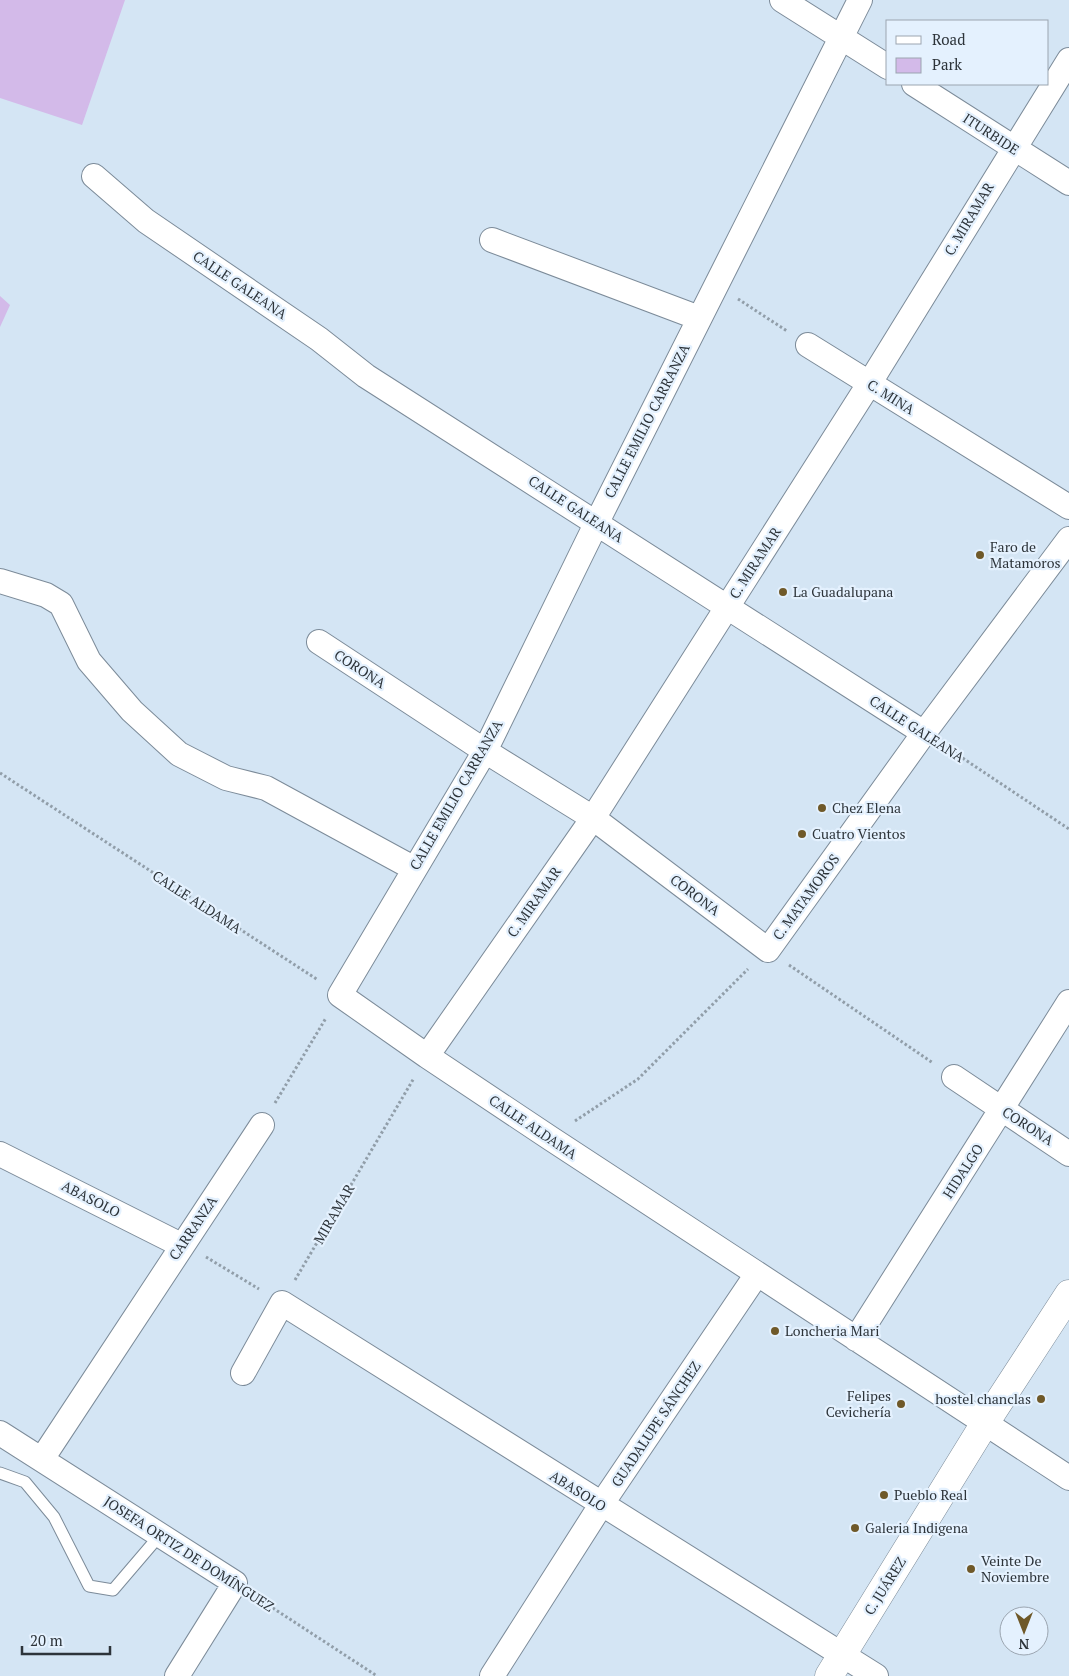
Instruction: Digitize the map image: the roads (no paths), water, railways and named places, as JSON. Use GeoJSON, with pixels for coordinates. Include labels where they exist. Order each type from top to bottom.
{"type":"FeatureCollection","features":[{"type":"Feature","properties":{"kind":"main road","name":"C. JUÁREZ"},"geometry":{"type":"LineString","coordinates":[[836,1666],[985,1423],[1069,1294]]}},
{"type":"Feature","properties":{"kind":"street"},"geometry":{"type":"LineString","coordinates":[[782,0],[886,65]]}},
{"type":"Feature","properties":{"kind":"street","name":"CALLE EMILIO CARRANZA"},"geometry":{"type":"LineString","coordinates":[[340,995],[413,868],[485,751],[597,522],[860,0]]}},
{"type":"Feature","properties":{"kind":"street","name":"C. MIRAMAR"},"geometry":{"type":"LineString","coordinates":[[427,1056],[592,818],[869,384],[1069,60]]}},
{"type":"Feature","properties":{"kind":"street","name":"ITURBIDE"},"geometry":{"type":"LineString","coordinates":[[916,85],[1069,183]]}},
{"type":"Feature","properties":{"kind":"street","name":"CALLE GALEANA"},"geometry":{"type":"LineString","coordinates":[[94,176],[146,221],[319,339],[366,376],[597,522],[924,733]]}},
{"type":"Feature","properties":{"kind":"street"},"geometry":{"type":"LineString","coordinates":[[492,240],[699,318]]}},
{"type":"Feature","properties":{"kind":"street","name":"C. MINA"},"geometry":{"type":"LineString","coordinates":[[808,345],[1069,507]]}},
{"type":"Feature","properties":{"kind":"street","name":"C. MATAMOROS"},"geometry":{"type":"LineString","coordinates":[[768,950],[924,733],[1069,539]]}},
{"type":"Feature","properties":{"kind":"street"},"geometry":{"type":"LineString","coordinates":[[0,581],[46,595],[61,604],[89,661],[132,711],[179,754],[226,778],[266,788],[413,868]]}},
{"type":"Feature","properties":{"kind":"street","name":"CORONA"},"geometry":{"type":"LineString","coordinates":[[319,642],[485,751],[592,818],[768,950]]}},
{"type":"Feature","properties":{"kind":"street","name":"CALLE ALDAMA"},"geometry":{"type":"LineString","coordinates":[[340,995],[550,1138],[1069,1478]]}},
{"type":"Feature","properties":{"kind":"street","name":"HIDALGO"},"geometry":{"type":"LineString","coordinates":[[856,1339],[1003,1110],[1069,1002]]}},
{"type":"Feature","properties":{"kind":"street","name":"CORONA"},"geometry":{"type":"LineString","coordinates":[[954,1077],[1069,1154]]}},
{"type":"Feature","properties":{"kind":"street","name":"CARRANZA"},"geometry":{"type":"LineString","coordinates":[[42,1459],[181,1245],[262,1125]]}},
{"type":"Feature","properties":{"kind":"street","name":"ABASOLO"},"geometry":{"type":"LineString","coordinates":[[0,1154],[181,1245]]}},
{"type":"Feature","properties":{"kind":"street","name":"GUADALUPE SÁNCHEZ"},"geometry":{"type":"LineString","coordinates":[[492,1676],[601,1505],[757,1274]]}},
{"type":"Feature","properties":{"kind":"street","name":"ABASOLO"},"geometry":{"type":"LineString","coordinates":[[243,1373],[282,1303],[601,1505],[836,1666],[876,1676]]}},
{"type":"Feature","properties":{"kind":"street","name":"JOSEFA ORTIZ DE DOMÍNGUEZ"},"geometry":{"type":"LineString","coordinates":[[0,1434],[235,1582],[177,1676]]}},
{"type":"Feature","properties":{"kind":"lane"},"geometry":{"type":"LineString","coordinates":[[0,1473],[25,1482],[54,1517],[89,1586],[113,1590],[160,1536]]}},
{"type":"Feature","properties":{"kind":"place","name":"Faro de Matamoros"},"geometry":{"type":"Point","coordinates":[980,555]}},
{"type":"Feature","properties":{"kind":"place","name":"La Guadalupana"},"geometry":{"type":"Point","coordinates":[783,592]}},
{"type":"Feature","properties":{"kind":"place","name":"Chez Elena"},"geometry":{"type":"Point","coordinates":[822,808]}},
{"type":"Feature","properties":{"kind":"place","name":"Cuatro Vientos"},"geometry":{"type":"Point","coordinates":[802,834]}},
{"type":"Feature","properties":{"kind":"place","name":"Loncheria Mari"},"geometry":{"type":"Point","coordinates":[775,1331]}},
{"type":"Feature","properties":{"kind":"place","name":"hostel chanclas"},"geometry":{"type":"Point","coordinates":[1041,1399]}},
{"type":"Feature","properties":{"kind":"place","name":"Felipes Cevichería"},"geometry":{"type":"Point","coordinates":[901,1404]}},
{"type":"Feature","properties":{"kind":"place","name":"Pueblo Real"},"geometry":{"type":"Point","coordinates":[884,1495]}},
{"type":"Feature","properties":{"kind":"place","name":"Galeria Indigena"},"geometry":{"type":"Point","coordinates":[855,1528]}},
{"type":"Feature","properties":{"kind":"place","name":"Veinte De Noviembre"},"geometry":{"type":"Point","coordinates":[971,1569]}}]}
